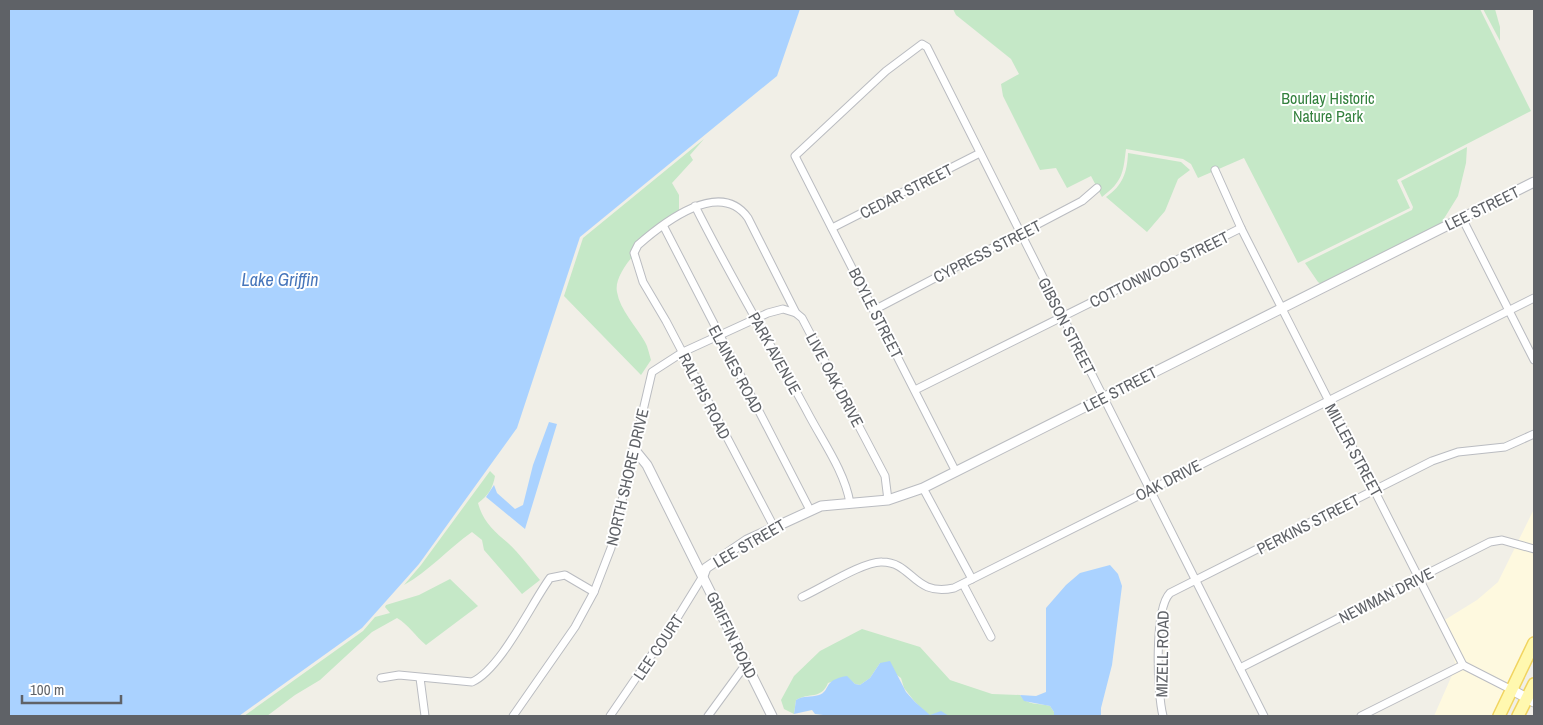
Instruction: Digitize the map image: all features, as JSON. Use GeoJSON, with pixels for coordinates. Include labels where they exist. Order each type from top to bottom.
{"type":"FeatureCollection","features":[{"type":"Feature","properties":{"kind":"main road"},"geometry":{"type":"LineString","coordinates":[[1499,716],[1534,643]]}},
{"type":"Feature","properties":{"kind":"main road"},"geometry":{"type":"LineString","coordinates":[[1518,716],[1531,700],[1534,684]]}},
{"type":"Feature","properties":{"kind":"street","name":"GIBSON STREET"},"geometry":{"type":"LineString","coordinates":[[796,156],[903,56],[922,44],[927,47],[1264,716]]}},
{"type":"Feature","properties":{"kind":"street","name":"CEDAR STREET"},"geometry":{"type":"LineString","coordinates":[[832,228],[980,153]]}},
{"type":"Feature","properties":{"kind":"street","name":"BOYLE STREET"},"geometry":{"type":"LineString","coordinates":[[796,156],[956,472]]}},
{"type":"Feature","properties":{"kind":"street","name":"MILLER STREET"},"geometry":{"type":"LineString","coordinates":[[1215,170],[1241,228],[1281,308],[1463,665]]}},
{"type":"Feature","properties":{"kind":"street","name":"LEE STREET"},"geometry":{"type":"LineString","coordinates":[[703,576],[706,568],[731,550],[810,510],[821,506],[850,502],[888,500],[923,488],[1534,182]]}},
{"type":"Feature","properties":{"kind":"street","name":"CYPRESS STREET"},"geometry":{"type":"LineString","coordinates":[[874,310],[1082,201],[1097,188]]}},
{"type":"Feature","properties":{"kind":"street","name":"LIVE OAK DRIVE"},"geometry":{"type":"LineString","coordinates":[[695,206],[717,202],[741,210],[748,218],[796,313],[802,318],[885,476],[888,500]]}},
{"type":"Feature","properties":{"kind":"street"},"geometry":{"type":"LineString","coordinates":[[664,227],[695,206]]}},
{"type":"Feature","properties":{"kind":"street","name":"PARK AVENUE"},"geometry":{"type":"LineString","coordinates":[[695,206],[737,287],[756,318],[839,472],[850,502]]}},
{"type":"Feature","properties":{"kind":"street"},"geometry":{"type":"LineString","coordinates":[[1462,218],[1534,360]]}},
{"type":"Feature","properties":{"kind":"street","name":"RALPHS ROAD"},"geometry":{"type":"LineString","coordinates":[[664,227],[638,245],[634,254],[643,282],[774,527]]}},
{"type":"Feature","properties":{"kind":"street","name":"ELAINES ROAD"},"geometry":{"type":"LineString","coordinates":[[664,227],[718,336],[810,510]]}},
{"type":"Feature","properties":{"kind":"street","name":"COTTONWOOD STREET"},"geometry":{"type":"LineString","coordinates":[[915,390],[1241,228]]}},
{"type":"Feature","properties":{"kind":"street","name":"OAK DRIVE"},"geometry":{"type":"LineString","coordinates":[[802,597],[868,564],[881,561],[900,567],[921,585],[930,589],[945,590],[963,584],[1534,298]]}},
{"type":"Feature","properties":{"kind":"street","name":"NORTH SHORE DRIVE"},"geometry":{"type":"LineString","coordinates":[[513,716],[575,627],[594,592],[611,548],[652,372],[682,352],[756,318],[776,310],[790,310],[796,313]]}},
{"type":"Feature","properties":{"kind":"street","name":"PERKINS STREET"},"geometry":{"type":"LineString","coordinates":[[1195,579],[1444,457],[1468,451],[1498,448],[1534,434]]}},
{"type":"Feature","properties":{"kind":"street","name":"GRIFFIN ROAD"},"geometry":{"type":"LineString","coordinates":[[634,450],[647,465],[772,716]]}},
{"type":"Feature","properties":{"kind":"street"},"geometry":{"type":"LineString","coordinates":[[923,488],[972,579]]}},
{"type":"Feature","properties":{"kind":"street","name":"NEWMAN DRIVE"},"geometry":{"type":"LineString","coordinates":[[1240,668],[1496,540],[1516,542],[1534,549]]}},
{"type":"Feature","properties":{"kind":"street"},"geometry":{"type":"LineString","coordinates":[[381,678],[399,674],[420,678],[472,682],[482,676],[500,656],[547,583],[554,576],[560,574],[570,577],[594,592]]}},
{"type":"Feature","properties":{"kind":"street","name":"LEE COURT"},"geometry":{"type":"LineString","coordinates":[[610,716],[686,605],[703,576]]}},
{"type":"Feature","properties":{"kind":"street","name":"MIZELL ROAD"},"geometry":{"type":"LineString","coordinates":[[1163,716],[1158,682],[1162,608],[1170,593],[1195,579]]}},
{"type":"Feature","properties":{"kind":"street"},"geometry":{"type":"LineString","coordinates":[[963,584],[991,638]]}},
{"type":"Feature","properties":{"kind":"street"},"geometry":{"type":"LineString","coordinates":[[708,716],[746,664]]}},
{"type":"Feature","properties":{"kind":"street"},"geometry":{"type":"LineString","coordinates":[[1361,716],[1463,665],[1531,700]]}},
{"type":"Feature","properties":{"kind":"street"},"geometry":{"type":"LineString","coordinates":[[420,678],[425,716]]}},
{"type":"Feature","properties":{"kind":"shaded area"},"geometry":{"type":"Polygon","coordinates":[[[1534,509],[1534,635],[1509,688],[1495,716],[1434,716],[1456,666],[1443,621],[1477,600],[1498,582],[1534,509]]]}},
{"type":"Feature","properties":{"kind":"green space","name":"Bourlay Historic Nature Park"},"geometry":{"type":"Polygon","coordinates":[[[953,9],[1480,9],[1531,111],[1397,180],[1410,208],[1298,263],[1244,158],[1198,178],[1191,164],[1183,159],[1126,149],[1121,176],[1114,186],[1102,197],[1091,176],[1067,188],[1056,168],[1040,170],[1003,96],[1001,84],[1019,74],[1011,59],[956,15],[953,9]]]}},
{"type":"Feature","properties":{"kind":"green space"},"geometry":{"type":"Polygon","coordinates":[[[1483,9],[1495,9],[1500,27],[1500,41],[1483,9]]]}},
{"type":"Feature","properties":{"kind":"green space"},"geometry":{"type":"Polygon","coordinates":[[[704,139],[690,155],[693,160],[672,183],[679,195],[679,213],[639,249],[622,271],[617,282],[617,292],[621,305],[648,348],[651,360],[641,375],[564,296],[583,238],[704,139]]]}},
{"type":"Feature","properties":{"kind":"green space"},"geometry":{"type":"Polygon","coordinates":[[[1467,147],[1466,163],[1458,196],[1440,225],[1321,284],[1318,282],[1305,263],[1412,210],[1413,207],[1401,181],[1467,147]]]}},
{"type":"Feature","properties":{"kind":"green space"},"geometry":{"type":"Polygon","coordinates":[[[1128,153],[1181,162],[1190,170],[1178,179],[1165,211],[1147,232],[1106,197],[1123,178],[1127,167],[1128,153]]]}},
{"type":"Feature","properties":{"kind":"green space"},"geometry":{"type":"Polygon","coordinates":[[[490,471],[495,476],[493,484],[485,498],[478,503],[480,510],[490,526],[517,552],[540,580],[522,594],[484,550],[482,540],[472,532],[422,573],[404,585],[421,565],[490,471]]]}},
{"type":"Feature","properties":{"kind":"green space"},"geometry":{"type":"Polygon","coordinates":[[[450,579],[478,606],[426,645],[397,618],[372,632],[320,680],[295,695],[267,716],[244,716],[363,631],[375,617],[390,613],[385,607],[386,605],[419,595],[450,579]]]}},
{"type":"Feature","properties":{"kind":"green space"},"geometry":{"type":"Polygon","coordinates":[[[862,629],[920,647],[950,680],[992,694],[1020,695],[1030,703],[1050,706],[1054,716],[949,716],[937,713],[930,716],[904,688],[901,678],[880,663],[870,678],[860,685],[855,684],[847,677],[828,683],[822,692],[796,700],[794,714],[784,709],[781,700],[794,676],[820,651],[862,629]]]}},
{"type":"Feature","properties":{"kind":"water","name":"Lake Griffin"},"geometry":{"type":"Polygon","coordinates":[[[9,9],[800,9],[777,76],[580,237],[517,428],[419,564],[362,628],[239,716],[9,716],[9,9]]]}},
{"type":"Feature","properties":{"kind":"water"},"geometry":{"type":"Polygon","coordinates":[[[549,422],[557,424],[525,529],[486,497],[494,485],[497,493],[515,509],[523,505],[533,465],[549,422]]]}},
{"type":"Feature","properties":{"kind":"water"},"geometry":{"type":"Polygon","coordinates":[[[1110,565],[1118,574],[1122,586],[1112,665],[1101,708],[1101,716],[1054,716],[1050,706],[1024,701],[1020,695],[1036,696],[1046,692],[1046,608],[1066,585],[1080,573],[1110,565]]]}},
{"type":"Feature","properties":{"kind":"water"},"geometry":{"type":"Polygon","coordinates":[[[890,661],[906,692],[915,702],[930,715],[941,711],[949,716],[831,716],[815,714],[812,710],[794,714],[796,700],[823,693],[834,680],[847,676],[855,684],[860,685],[870,678],[880,663],[890,661]]]}}]}
